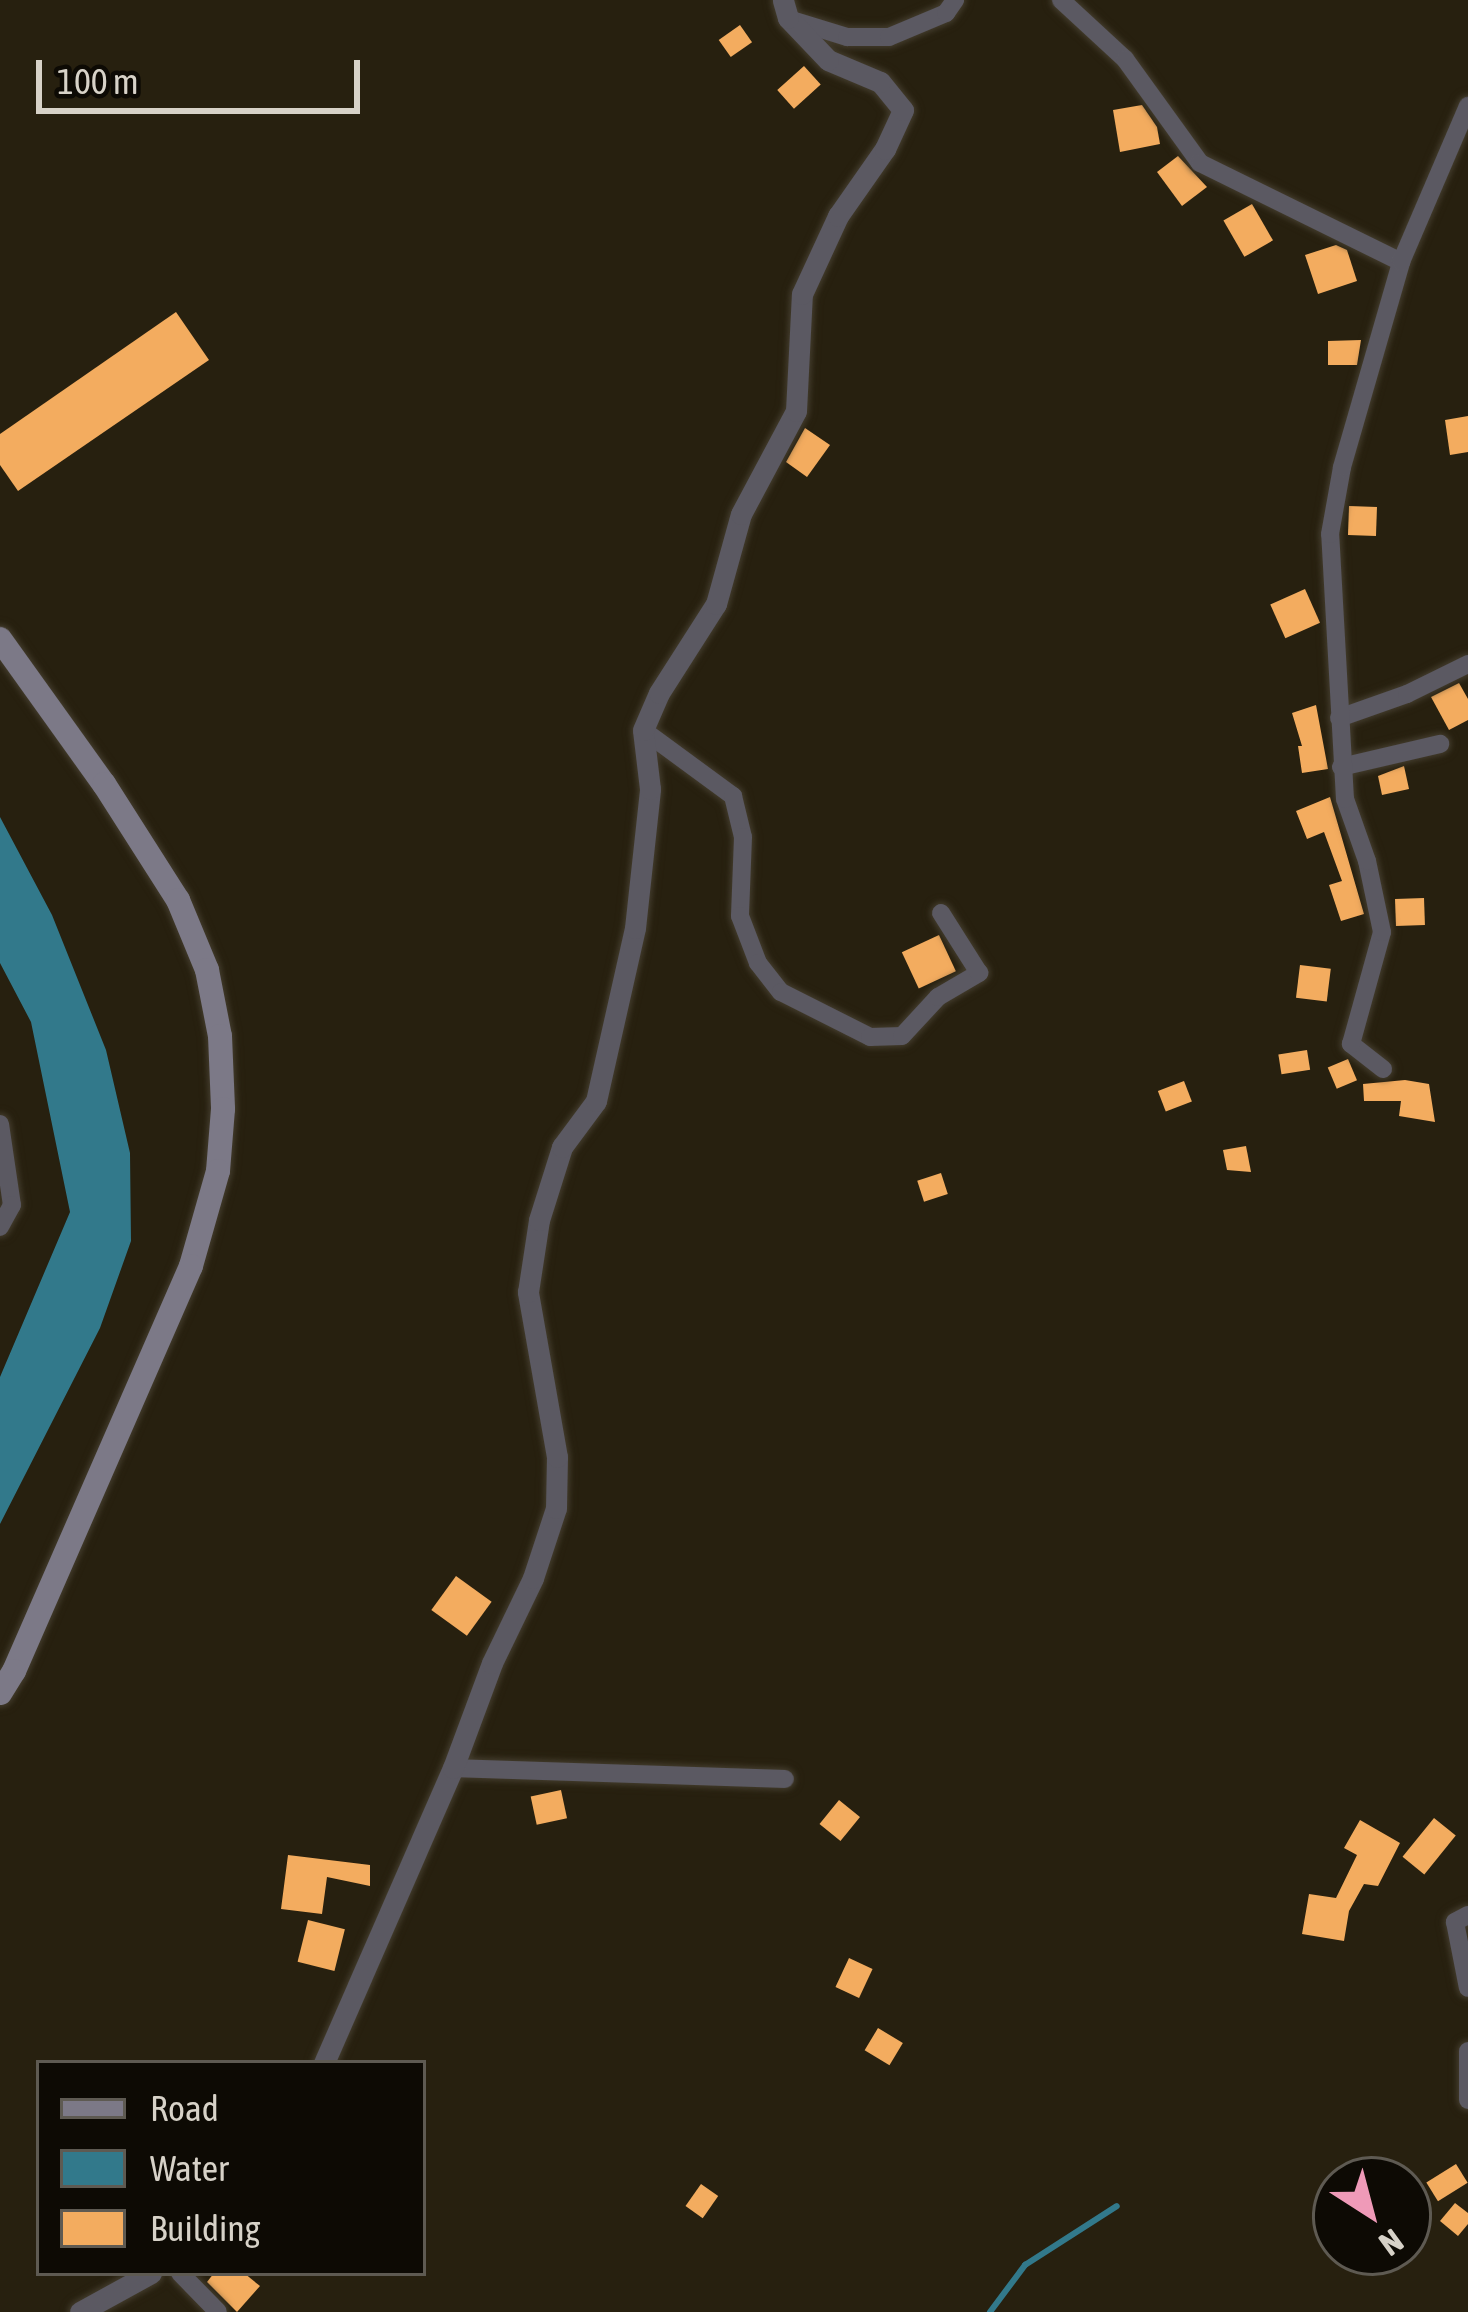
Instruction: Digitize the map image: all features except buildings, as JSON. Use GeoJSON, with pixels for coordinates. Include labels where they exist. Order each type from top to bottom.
{"type":"FeatureCollection","features":[{"type":"Feature","properties":{"kind":"main road"},"geometry":{"type":"LineString","coordinates":[[0,638],[104,784],[178,900],[207,970],[220,1036],[223,1109],[218,1171],[191,1266],[0,1693]]}},
{"type":"Feature","properties":{"kind":"street"},"geometry":{"type":"LineString","coordinates":[[786,9],[814,31],[890,37],[946,13],[955,0]]}},
{"type":"Feature","properties":{"kind":"street"},"geometry":{"type":"LineString","coordinates":[[1061,0],[1125,58],[1200,163],[1400,262]]}},
{"type":"Feature","properties":{"kind":"street"},"geometry":{"type":"LineString","coordinates":[[325,2060],[453,1768],[492,1663],[533,1578],[556,1508],[557,1457],[528,1292],[539,1220],[562,1147],[596,1101],[635,928],[650,789],[644,730],[659,693],[716,604],[740,514],[796,411],[802,294],[838,216],[885,149],[903,110],[880,82],[828,60],[786,9]]}},
{"type":"Feature","properties":{"kind":"street"},"geometry":{"type":"LineString","coordinates":[[1383,1070],[1351,1045],[1382,932],[1367,861],[1345,799],[1330,534],[1342,467],[1400,262],[1468,106]]}},
{"type":"Feature","properties":{"kind":"street"},"geometry":{"type":"LineString","coordinates":[[1339,718],[1407,694],[1468,664]]}},
{"type":"Feature","properties":{"kind":"street"},"geometry":{"type":"LineString","coordinates":[[644,730],[733,796],[743,837],[740,916],[758,962],[781,992],[870,1037],[902,1036],[938,997],[979,973],[941,913]]}},
{"type":"Feature","properties":{"kind":"street"},"geometry":{"type":"LineString","coordinates":[[1341,767],[1440,744]]}},
{"type":"Feature","properties":{"kind":"street"},"geometry":{"type":"LineString","coordinates":[[0,1124],[12,1205],[0,1227]]}},
{"type":"Feature","properties":{"kind":"street"},"geometry":{"type":"LineString","coordinates":[[453,1768],[785,1779]]}},
{"type":"Feature","properties":{"kind":"street"},"geometry":{"type":"LineString","coordinates":[[1468,1915],[1455,1922],[1468,1988]]}},
{"type":"Feature","properties":{"kind":"street"},"geometry":{"type":"LineString","coordinates":[[1468,2051],[1468,2100]]}},
{"type":"Feature","properties":{"kind":"street"},"geometry":{"type":"LineString","coordinates":[[80,2312],[146,2276]]}},
{"type":"Feature","properties":{"kind":"street"},"geometry":{"type":"LineString","coordinates":[[184,2276],[218,2312]]}},
{"type":"Feature","properties":{"kind":"water"},"geometry":{"type":"Polygon","coordinates":[[[0,817],[52,915],[106,1050],[130,1153],[131,1241],[100,1328],[0,1524],[0,1377],[70,1212],[31,1022],[0,963],[0,817]]]}},
{"type":"Feature","properties":{"kind":"waterway"},"geometry":{"type":"LineString","coordinates":[[990,2312],[1025,2265],[1117,2206]]}}]}
